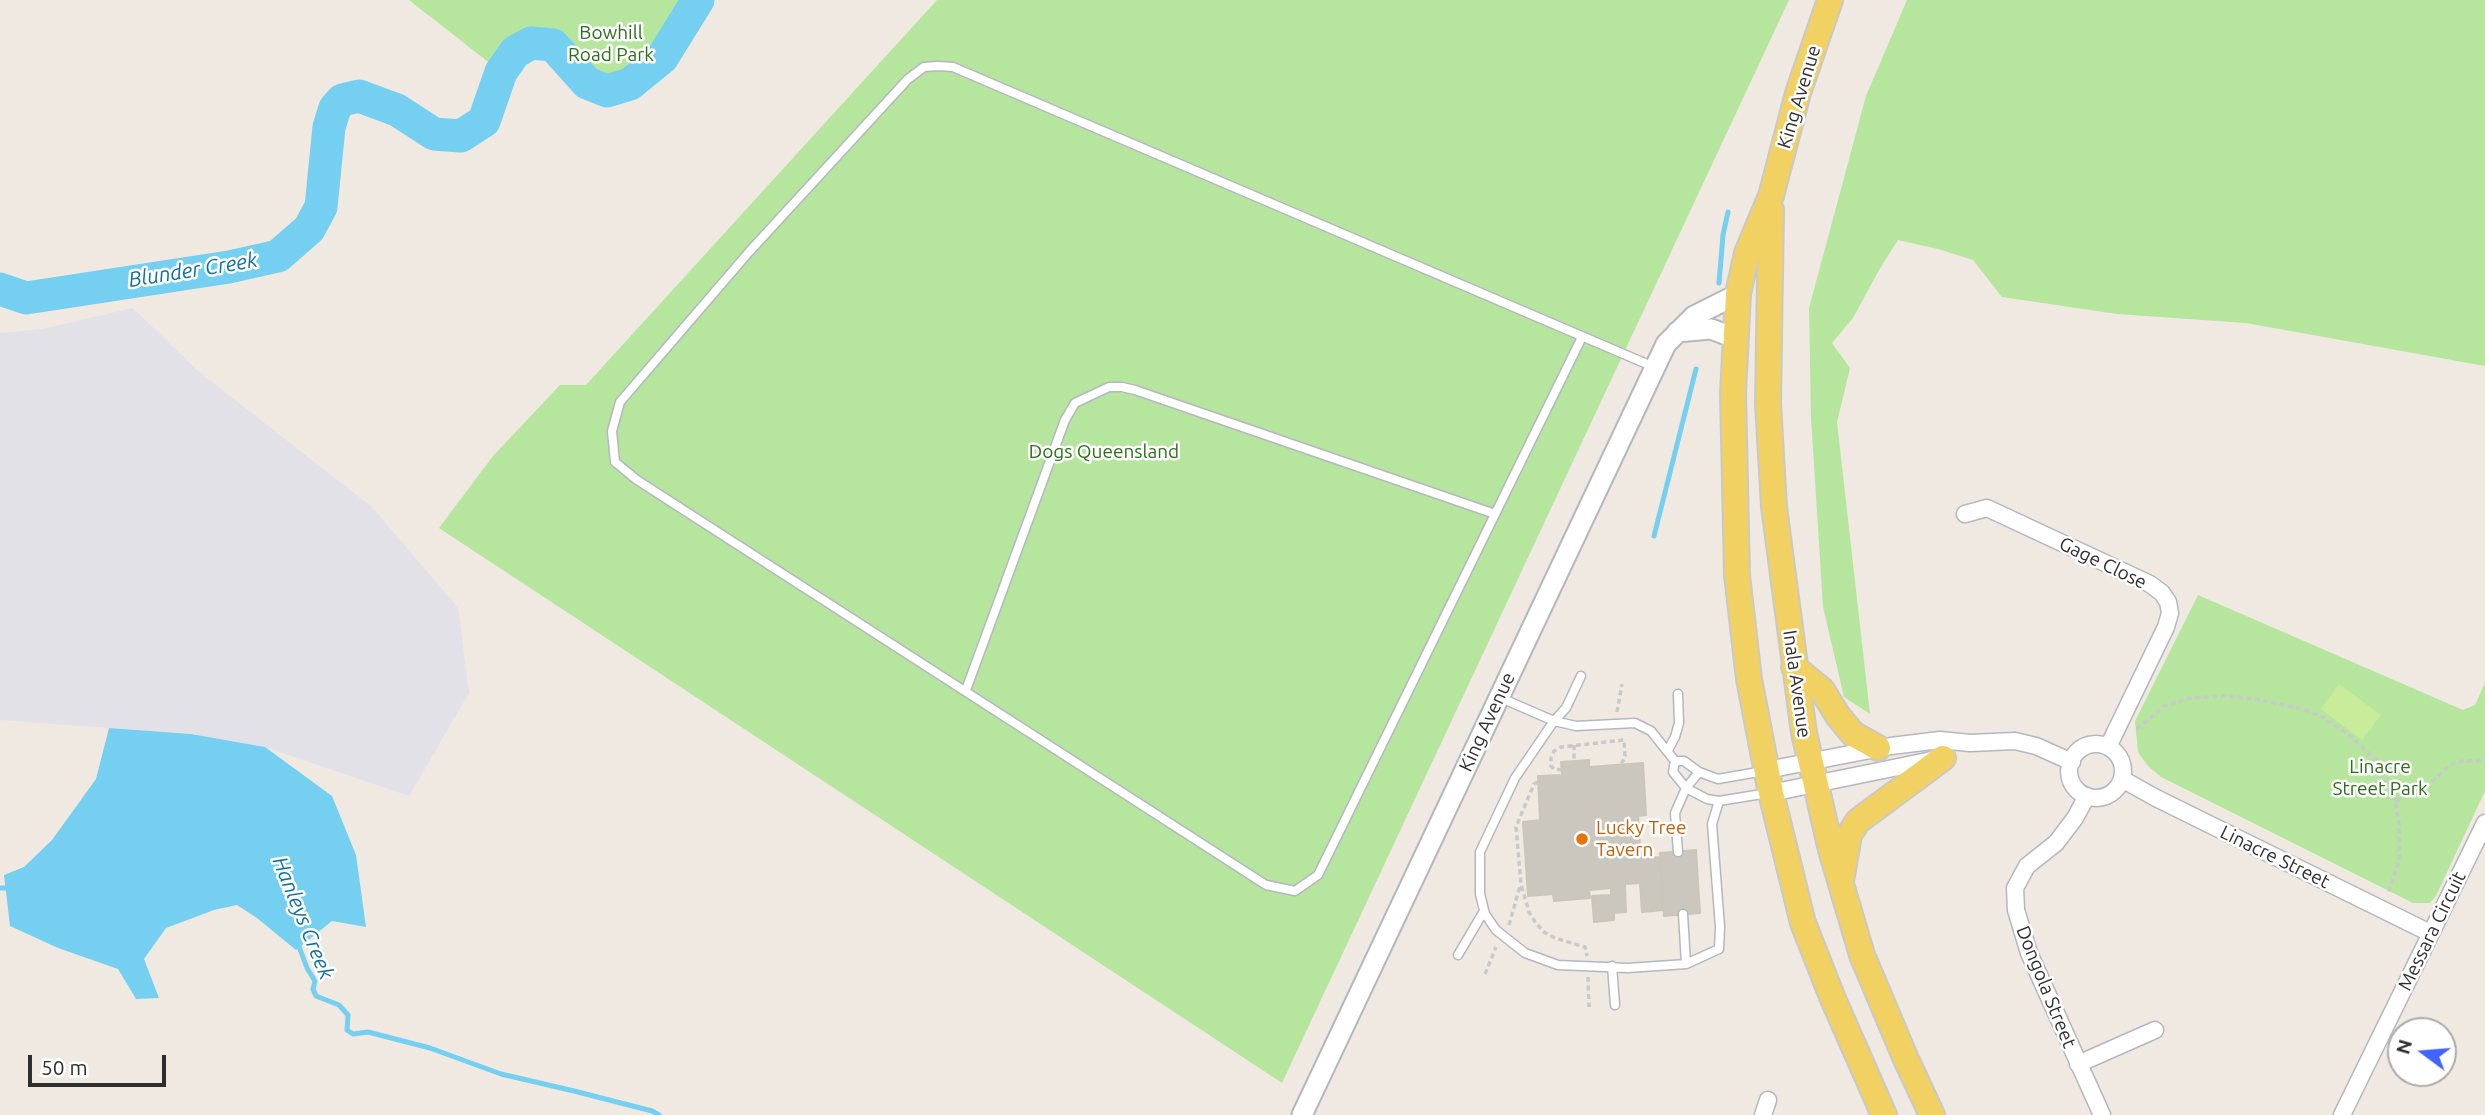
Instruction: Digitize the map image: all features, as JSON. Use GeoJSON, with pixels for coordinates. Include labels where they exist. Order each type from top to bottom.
{"type":"FeatureCollection","features":[{"type":"Feature","properties":{"kind":"main road","name":"King Avenue"},"geometry":{"type":"LineString","coordinates":[[1740,287],[1747,253],[1771,196],[1798,93],[1830,0]]}},
{"type":"Feature","properties":{"kind":"main road","name":"King Avenue"},"geometry":{"type":"LineString","coordinates":[[1770,232],[1771,196]]}},
{"type":"Feature","properties":{"kind":"main road","name":"Inala Avenue"},"geometry":{"type":"LineString","coordinates":[[1770,232],[1768,403],[1774,507],[1794,667],[1812,773],[1840,883],[1862,955],[1932,1115]]}},
{"type":"Feature","properties":{"kind":"main road"},"geometry":{"type":"LineString","coordinates":[[1740,287],[1733,393],[1737,575],[1749,679],[1769,781],[1803,923],[1884,1115]]}},
{"type":"Feature","properties":{"kind":"main road"},"geometry":{"type":"LineString","coordinates":[[1794,667],[1822,690],[1853,734],[1878,748]]}},
{"type":"Feature","properties":{"kind":"main road"},"geometry":{"type":"LineString","coordinates":[[1840,883],[1849,835],[1853,828],[1868,812],[1913,782],[1941,749]]}},
{"type":"Feature","properties":{"kind":"street","name":"King Avenue"},"geometry":{"type":"LineString","coordinates":[[1302,1115],[1654,367],[1666,345],[1694,316],[1740,287]]}},
{"type":"Feature","properties":{"kind":"street"},"geometry":{"type":"LineString","coordinates":[[1677,332],[1711,328],[1735,338]]}},
{"type":"Feature","properties":{"kind":"street","name":"Gage Close"},"geometry":{"type":"LineString","coordinates":[[1965,514],[1987,508],[2150,584],[2162,593],[2168,602],[2170,614],[2166,627],[2108,747]]}},
{"type":"Feature","properties":{"kind":"street"},"geometry":{"type":"LineString","coordinates":[[1769,781],[1970,743],[2015,741],[2036,746],[2072,762]]}},
{"type":"Feature","properties":{"kind":"street"},"geometry":{"type":"LineString","coordinates":[[2084,747],[2108,747],[2119,757],[2122,779],[2113,792],[2106,796],[2087,796],[2072,783],[2072,762],[2077,752],[2084,747]]}},
{"type":"Feature","properties":{"kind":"street"},"geometry":{"type":"LineString","coordinates":[[1769,781],[1812,773],[1878,748],[1941,749]]}},
{"type":"Feature","properties":{"kind":"street","name":"Linacre Street"},"geometry":{"type":"LineString","coordinates":[[2122,779],[2156,799],[2430,933]]}},
{"type":"Feature","properties":{"kind":"street","name":"Dongola Street"},"geometry":{"type":"LineString","coordinates":[[2087,796],[2056,844],[2027,866],[2015,888],[2016,910],[2029,953],[2102,1115]]}},
{"type":"Feature","properties":{"kind":"street","name":"Messara Circuit"},"geometry":{"type":"LineString","coordinates":[[2342,1115],[2485,822]]}},
{"type":"Feature","properties":{"kind":"street"},"geometry":{"type":"LineString","coordinates":[[2078,1064],[2155,1030]]}},
{"type":"Feature","properties":{"kind":"lane"},"geometry":{"type":"LineString","coordinates":[[1582,337],[1318,875],[1295,891],[1266,886],[967,690],[637,480],[615,462],[612,431],[621,402],[749,252],[908,79],[924,67],[953,67],[1654,367]]}},
{"type":"Feature","properties":{"kind":"lane"},"geometry":{"type":"LineString","coordinates":[[967,690],[1065,420],[1075,403],[1109,387],[1135,390],[1495,514]]}},
{"type":"Feature","properties":{"kind":"lane"},"geometry":{"type":"LineString","coordinates":[[1581,676],[1566,708],[1515,778],[1480,852],[1480,894],[1484,911],[1496,930],[1525,953],[1558,965],[1628,968],[1686,964],[1719,949],[1720,927],[1712,824],[1719,801]]}},
{"type":"Feature","properties":{"kind":"lane"},"geometry":{"type":"LineString","coordinates":[[1668,750],[1679,723],[1678,694]]}},
{"type":"Feature","properties":{"kind":"lane"},"geometry":{"type":"LineString","coordinates":[[1498,697],[1554,721],[1576,726],[1635,723],[1651,731],[1668,750],[1675,761],[1673,772],[1686,788],[1707,799],[1719,801],[1769,781]]}},
{"type":"Feature","properties":{"kind":"lane"},"geometry":{"type":"LineString","coordinates":[[1675,761],[1684,761],[1699,772],[1718,779],[1769,781]]}},
{"type":"Feature","properties":{"kind":"lane"},"geometry":{"type":"LineString","coordinates":[[1678,852],[1675,813],[1686,788],[1699,772]]}},
{"type":"Feature","properties":{"kind":"lane"},"geometry":{"type":"LineString","coordinates":[[1458,955],[1484,911]]}},
{"type":"Feature","properties":{"kind":"lane"},"geometry":{"type":"LineString","coordinates":[[1683,914],[1686,964]]}},
{"type":"Feature","properties":{"kind":"lane"},"geometry":{"type":"LineString","coordinates":[[1612,966],[1615,1005]]}},
{"type":"Feature","properties":{"kind":"path"},"geometry":{"type":"LineString","coordinates":[[1617,714],[1622,684]]}},
{"type":"Feature","properties":{"kind":"path"},"geometry":{"type":"LineString","coordinates":[[2129,735],[2164,706],[2190,698],[2226,696],[2303,709],[2324,718],[2348,734],[2376,760],[2395,801],[2399,824],[2399,860],[2388,894]]}},
{"type":"Feature","properties":{"kind":"path"},"geometry":{"type":"LineString","coordinates":[[1562,770],[1551,766],[1554,751],[1574,745],[1624,740],[1625,756],[1620,765]]}},
{"type":"Feature","properties":{"kind":"path"},"geometry":{"type":"LineString","coordinates":[[1574,745],[1574,761]]}},
{"type":"Feature","properties":{"kind":"path"},"geometry":{"type":"LineString","coordinates":[[2395,801],[2421,792],[2450,765],[2463,761],[2485,761]]}},
{"type":"Feature","properties":{"kind":"path"},"geometry":{"type":"LineString","coordinates":[[1538,782],[1534,784],[1516,827],[1521,884],[1529,912],[1544,932],[1586,947],[1589,1007]]}},
{"type":"Feature","properties":{"kind":"path"},"geometry":{"type":"LineString","coordinates":[[1485,974],[1496,946],[1511,921],[1521,884]]}},
{"type":"Feature","properties":{"kind":"shaded area"},"geometry":{"type":"Polygon","coordinates":[[[133,308],[198,371],[372,507],[458,608],[469,693],[409,796],[265,747],[191,734],[0,720],[0,333],[42,329],[133,308]]]}},
{"type":"Feature","properties":{"kind":"green space","name":"Bowhill Road Park"},"geometry":{"type":"Polygon","coordinates":[[[409,0],[698,0],[662,58],[630,84],[607,91],[587,83],[553,44],[531,43],[515,52],[501,72],[409,0]]]}},
{"type":"Feature","properties":{"kind":"green space","name":"Dogs Queensland"},"geometry":{"type":"Polygon","coordinates":[[[937,0],[1789,0],[1282,1083],[439,528],[493,456],[560,385],[586,385],[937,0]]]}},
{"type":"Feature","properties":{"kind":"green space"},"geometry":{"type":"Polygon","coordinates":[[[1907,0],[2485,0],[2485,366],[2246,323],[2117,314],[2002,297],[1973,260],[1898,240],[1853,318],[1832,343],[1850,368],[1837,422],[1870,714],[1844,697],[1823,607],[1811,417],[1809,308],[1866,96],[1907,0]]]}},
{"type":"Feature","properties":{"kind":"green space","name":"Linacre Street Park"},"geometry":{"type":"Polygon","coordinates":[[[2198,595],[2463,710],[2475,705],[2485,683],[2485,791],[2436,896],[2430,903],[2413,903],[2161,777],[2147,765],[2138,752],[2135,721],[2198,595]]]}},
{"type":"Feature","properties":{"kind":"green space"},"geometry":{"type":"Polygon","coordinates":[[[2339,684],[2381,715],[2362,740],[2321,709],[2339,684]]]}},
{"type":"Feature","properties":{"kind":"water"},"geometry":{"type":"Polygon","coordinates":[[[109,728],[191,734],[265,747],[332,796],[356,855],[366,927],[332,921],[296,950],[237,905],[214,910],[166,928],[144,959],[159,998],[136,999],[118,969],[58,948],[10,926],[4,875],[24,867],[52,840],[96,779],[109,728]]]}},
{"type":"Feature","properties":{"kind":"building","name":"Lucky Tree Tavern"},"geometry":{"type":"Polygon","coordinates":[[[1589,760],[1589,767],[1643,763],[1646,815],[1638,816],[1641,858],[1660,857],[1664,910],[1642,912],[1640,883],[1625,884],[1626,912],[1614,913],[1614,920],[1594,922],[1592,896],[1611,895],[1611,888],[1589,890],[1590,898],[1554,901],[1553,894],[1528,896],[1523,822],[1540,820],[1538,776],[1562,775],[1561,762],[1589,760]]]}},
{"type":"Feature","properties":{"kind":"building"},"geometry":{"type":"Polygon","coordinates":[[[1696,850],[1700,913],[1664,916],[1660,853],[1696,850]]]}},
{"type":"Feature","properties":{"kind":"waterway","name":"Blunder Creek"},"geometry":{"type":"LineString","coordinates":[[0,289],[26,298],[229,267],[278,256],[309,229],[321,207],[329,127],[335,108],[342,100],[359,96],[397,110],[434,134],[461,136],[484,121],[501,72],[515,52],[531,43],[553,45],[587,83],[607,91],[630,84],[662,58],[698,0]]}},
{"type":"Feature","properties":{"kind":"waterway"},"geometry":{"type":"LineString","coordinates":[[1719,283],[1728,212]]}},
{"type":"Feature","properties":{"kind":"waterway"},"geometry":{"type":"LineString","coordinates":[[1654,536],[1696,369]]}},
{"type":"Feature","properties":{"kind":"waterway","name":"Hanleys Creek"},"geometry":{"type":"LineString","coordinates":[[0,888],[11,888]]}},
{"type":"Feature","properties":{"kind":"waterway","name":"Hanleys Creek"},"geometry":{"type":"LineString","coordinates":[[297,941],[315,981],[313,989],[316,996],[339,1005],[348,1015],[347,1030],[353,1034],[368,1032],[430,1048],[501,1074],[652,1111],[659,1115]]}},
{"type":"Feature","properties":{"kind":"place","name":"Lucky Tree Tavern"},"geometry":{"type":"Point","coordinates":[1582,839]}}]}
